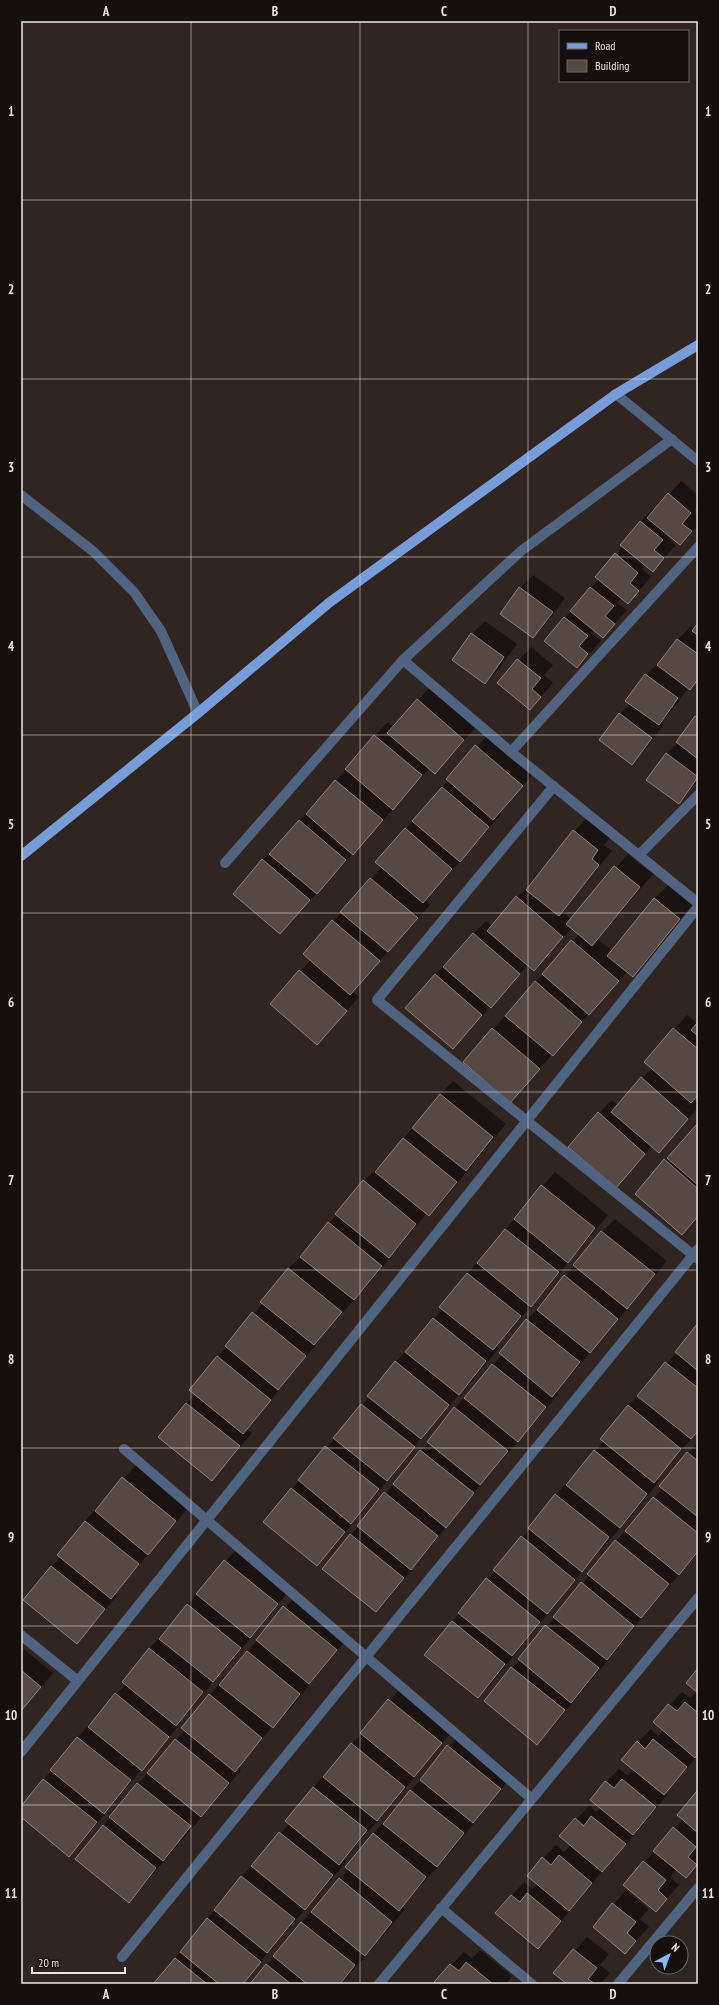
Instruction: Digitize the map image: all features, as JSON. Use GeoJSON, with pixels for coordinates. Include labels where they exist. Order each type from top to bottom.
{"type":"FeatureCollection","features":[{"type":"Feature","properties":{"kind":"main road"},"geometry":{"type":"LineString","coordinates":[[21,856],[198,713],[330,602],[616,394],[698,345]]}},
{"type":"Feature","properties":{"kind":"street"},"geometry":{"type":"LineString","coordinates":[[616,394],[698,461]]}},
{"type":"Feature","properties":{"kind":"street"},"geometry":{"type":"LineString","coordinates":[[226,863],[403,660],[521,550],[672,440]]}},
{"type":"Feature","properties":{"kind":"street"},"geometry":{"type":"LineString","coordinates":[[21,495],[94,552],[134,592],[161,631],[198,713]]}},
{"type":"Feature","properties":{"kind":"street"},"geometry":{"type":"LineString","coordinates":[[511,752],[698,547]]}},
{"type":"Feature","properties":{"kind":"street"},"geometry":{"type":"LineString","coordinates":[[403,660],[511,752],[698,903]]}},
{"type":"Feature","properties":{"kind":"street"},"geometry":{"type":"LineString","coordinates":[[122,1957],[696,1255],[377,1000],[554,786]]}},
{"type":"Feature","properties":{"kind":"street"},"geometry":{"type":"LineString","coordinates":[[639,856],[698,795]]}},
{"type":"Feature","properties":{"kind":"street"},"geometry":{"type":"LineString","coordinates":[[21,1752],[698,907]]}},
{"type":"Feature","properties":{"kind":"street"},"geometry":{"type":"LineString","coordinates":[[124,1449],[532,1799]]}},
{"type":"Feature","properties":{"kind":"street"},"geometry":{"type":"LineString","coordinates":[[379,1984],[698,1598]]}},
{"type":"Feature","properties":{"kind":"street"},"geometry":{"type":"LineString","coordinates":[[21,1634],[78,1681]]}},
{"type":"Feature","properties":{"kind":"street"},"geometry":{"type":"LineString","coordinates":[[618,1984],[698,1888]]}},
{"type":"Feature","properties":{"kind":"street"},"geometry":{"type":"LineString","coordinates":[[441,1908],[532,1984]]}},
{"type":"Feature","properties":{"kind":"building"},"geometry":{"type":"Polygon","coordinates":[[[668,493],[691,513],[682,524],[692,531],[680,545],[647,518],[668,493]]]}},
{"type":"Feature","properties":{"kind":"building"},"geometry":{"type":"Polygon","coordinates":[[[640,521],[663,540],[654,550],[664,558],[653,572],[620,545],[640,521]]]}},
{"type":"Feature","properties":{"kind":"building"},"geometry":{"type":"Polygon","coordinates":[[[615,553],[638,573],[630,583],[639,591],[628,604],[595,577],[615,553]]]}},
{"type":"Feature","properties":{"kind":"building"},"geometry":{"type":"Polygon","coordinates":[[[519,587],[553,612],[533,638],[500,614],[519,587]]]}},
{"type":"Feature","properties":{"kind":"building"},"geometry":{"type":"Polygon","coordinates":[[[590,587],[614,606],[605,616],[615,624],[603,638],[570,611],[590,587]]]}},
{"type":"Feature","properties":{"kind":"building"},"geometry":{"type":"Polygon","coordinates":[[[564,617],[588,636],[579,646],[588,654],[577,668],[544,641],[564,617]]]}},
{"type":"Feature","properties":{"kind":"building"},"geometry":{"type":"Polygon","coordinates":[[[698,623],[698,635],[692,631],[698,623]]]}},
{"type":"Feature","properties":{"kind":"building"},"geometry":{"type":"Polygon","coordinates":[[[471,633],[504,657],[485,684],[452,660],[471,633]]]}},
{"type":"Feature","properties":{"kind":"building"},"geometry":{"type":"Polygon","coordinates":[[[677,639],[698,654],[698,679],[690,690],[657,665],[677,639]]]}},
{"type":"Feature","properties":{"kind":"building"},"geometry":{"type":"Polygon","coordinates":[[[517,659],[541,678],[532,689],[541,697],[530,710],[497,683],[517,659]]]}},
{"type":"Feature","properties":{"kind":"building"},"geometry":{"type":"Polygon","coordinates":[[[645,674],[678,698],[659,725],[625,701],[645,674]]]}},
{"type":"Feature","properties":{"kind":"building"},"geometry":{"type":"Polygon","coordinates":[[[417,699],[464,740],[435,774],[387,733],[417,699]]]}},
{"type":"Feature","properties":{"kind":"building"},"geometry":{"type":"Polygon","coordinates":[[[619,713],[652,738],[632,765],[599,740],[619,713]]]}},
{"type":"Feature","properties":{"kind":"building"},"geometry":{"type":"Polygon","coordinates":[[[695,716],[698,718],[698,759],[676,742],[695,716]]]}},
{"type":"Feature","properties":{"kind":"building"},"geometry":{"type":"Polygon","coordinates":[[[374,735],[422,775],[393,810],[345,769],[374,735]]]}},
{"type":"Feature","properties":{"kind":"building"},"geometry":{"type":"Polygon","coordinates":[[[475,745],[523,786],[493,820],[446,779],[475,745]]]}},
{"type":"Feature","properties":{"kind":"building"},"geometry":{"type":"Polygon","coordinates":[[[666,753],[698,777],[679,804],[646,780],[666,753]]]}},
{"type":"Feature","properties":{"kind":"building"},"geometry":{"type":"Polygon","coordinates":[[[335,780],[383,820],[353,855],[306,814],[335,780]]]}},
{"type":"Feature","properties":{"kind":"building"},"geometry":{"type":"Polygon","coordinates":[[[442,787],[489,827],[460,862],[412,821],[442,787]]]}},
{"type":"Feature","properties":{"kind":"building"},"geometry":{"type":"Polygon","coordinates":[[[299,820],[346,860],[317,894],[269,854],[299,820]]]}},
{"type":"Feature","properties":{"kind":"building"},"geometry":{"type":"Polygon","coordinates":[[[405,828],[452,869],[423,903],[375,862],[405,828]]]}},
{"type":"Feature","properties":{"kind":"building"},"geometry":{"type":"Polygon","coordinates":[[[573,830],[598,850],[592,859],[599,865],[559,916],[526,890],[573,830]]]}},
{"type":"Feature","properties":{"kind":"building"},"geometry":{"type":"Polygon","coordinates":[[[262,859],[310,900],[280,934],[233,894],[262,859]]]}},
{"type":"Feature","properties":{"kind":"building"},"geometry":{"type":"Polygon","coordinates":[[[614,866],[640,887],[592,946],[566,924],[614,866]]]}},
{"type":"Feature","properties":{"kind":"building"},"geometry":{"type":"Polygon","coordinates":[[[370,878],[418,918],[388,952],[340,912],[370,878]]]}},
{"type":"Feature","properties":{"kind":"building"},"geometry":{"type":"Polygon","coordinates":[[[516,896],[563,937],[534,971],[487,931],[516,896]]]}},
{"type":"Feature","properties":{"kind":"building"},"geometry":{"type":"Polygon","coordinates":[[[654,898],[680,919],[633,977],[607,956],[654,898]]]}},
{"type":"Feature","properties":{"kind":"building"},"geometry":{"type":"Polygon","coordinates":[[[332,920],[380,961],[350,995],[303,954],[332,920]]]}},
{"type":"Feature","properties":{"kind":"building"},"geometry":{"type":"Polygon","coordinates":[[[473,933],[520,974],[491,1008],[443,967],[473,933]]]}},
{"type":"Feature","properties":{"kind":"building"},"geometry":{"type":"Polygon","coordinates":[[[571,940],[619,981],[589,1015],[542,974],[571,940]]]}},
{"type":"Feature","properties":{"kind":"building"},"geometry":{"type":"Polygon","coordinates":[[[299,970],[347,1011],[317,1045],[270,1004],[299,970]]]}},
{"type":"Feature","properties":{"kind":"building"},"geometry":{"type":"Polygon","coordinates":[[[435,974],[482,1015],[453,1049],[405,1008],[435,974]]]}},
{"type":"Feature","properties":{"kind":"building"},"geometry":{"type":"Polygon","coordinates":[[[535,981],[582,1022],[553,1056],[505,1016],[535,981]]]}},
{"type":"Feature","properties":{"kind":"building"},"geometry":{"type":"Polygon","coordinates":[[[698,1022],[698,1036],[691,1030],[698,1022]]]}},
{"type":"Feature","properties":{"kind":"building"},"geometry":{"type":"Polygon","coordinates":[[[492,1028],[540,1069],[510,1103],[463,1062],[492,1028]]]}},
{"type":"Feature","properties":{"kind":"building"},"geometry":{"type":"Polygon","coordinates":[[[673,1028],[698,1049],[698,1095],[691,1103],[644,1062],[673,1028]]]}},
{"type":"Feature","properties":{"kind":"building"},"geometry":{"type":"Polygon","coordinates":[[[641,1077],[688,1119],[659,1153],[611,1112],[641,1077]]]}},
{"type":"Feature","properties":{"kind":"building"},"geometry":{"type":"Polygon","coordinates":[[[440,1094],[493,1137],[466,1171],[412,1128],[440,1094]]]}},
{"type":"Feature","properties":{"kind":"building"},"geometry":{"type":"Polygon","coordinates":[[[598,1112],[645,1154],[616,1188],[568,1147],[598,1112]]]}},
{"type":"Feature","properties":{"kind":"building"},"geometry":{"type":"Polygon","coordinates":[[[697,1124],[698,1125],[698,1185],[667,1158],[697,1124]]]}},
{"type":"Feature","properties":{"kind":"building"},"geometry":{"type":"Polygon","coordinates":[[[403,1138],[457,1182],[429,1216],[375,1172],[403,1138]]]}},
{"type":"Feature","properties":{"kind":"building"},"geometry":{"type":"Polygon","coordinates":[[[664,1159],[698,1189],[698,1216],[682,1235],[635,1194],[664,1159]]]}},
{"type":"Feature","properties":{"kind":"building"},"geometry":{"type":"Polygon","coordinates":[[[363,1180],[416,1224],[389,1258],[335,1214],[363,1180]]]}},
{"type":"Feature","properties":{"kind":"building"},"geometry":{"type":"Polygon","coordinates":[[[541,1185],[595,1228],[568,1263],[514,1219],[541,1185]]]}},
{"type":"Feature","properties":{"kind":"building"},"geometry":{"type":"Polygon","coordinates":[[[328,1222],[382,1266],[354,1300],[300,1257],[328,1222]]]}},
{"type":"Feature","properties":{"kind":"building"},"geometry":{"type":"Polygon","coordinates":[[[505,1229],[559,1272],[531,1307],[477,1263],[505,1229]]]}},
{"type":"Feature","properties":{"kind":"building"},"geometry":{"type":"Polygon","coordinates":[[[601,1231],[655,1274],[627,1309],[573,1265],[601,1231]]]}},
{"type":"Feature","properties":{"kind":"building"},"geometry":{"type":"Polygon","coordinates":[[[288,1268],[342,1312],[314,1345],[260,1302],[288,1268]]]}},
{"type":"Feature","properties":{"kind":"building"},"geometry":{"type":"Polygon","coordinates":[[[467,1273],[521,1316],[493,1350],[439,1307],[467,1273]]]}},
{"type":"Feature","properties":{"kind":"building"},"geometry":{"type":"Polygon","coordinates":[[[564,1275],[618,1319],[590,1353],[537,1310],[564,1275]]]}},
{"type":"Feature","properties":{"kind":"building"},"geometry":{"type":"Polygon","coordinates":[[[252,1312],[306,1356],[278,1390],[225,1346],[252,1312]]]}},
{"type":"Feature","properties":{"kind":"building"},"geometry":{"type":"Polygon","coordinates":[[[433,1318],[486,1361],[459,1395],[405,1352],[433,1318]]]}},
{"type":"Feature","properties":{"kind":"building"},"geometry":{"type":"Polygon","coordinates":[[[526,1319],[580,1362],[552,1397],[499,1353],[526,1319]]]}},
{"type":"Feature","properties":{"kind":"building"},"geometry":{"type":"Polygon","coordinates":[[[698,1323],[698,1371],[675,1352],[698,1323]]]}},
{"type":"Feature","properties":{"kind":"building"},"geometry":{"type":"Polygon","coordinates":[[[217,1356],[271,1400],[243,1434],[189,1390],[217,1356]]]}},
{"type":"Feature","properties":{"kind":"building"},"geometry":{"type":"Polygon","coordinates":[[[395,1361],[449,1405],[421,1439],[367,1396],[395,1361]]]}},
{"type":"Feature","properties":{"kind":"building"},"geometry":{"type":"Polygon","coordinates":[[[665,1362],[698,1388],[698,1431],[691,1439],[637,1396],[665,1362]]]}},
{"type":"Feature","properties":{"kind":"building"},"geometry":{"type":"Polygon","coordinates":[[[492,1364],[546,1407],[518,1442],[464,1398],[492,1364]]]}},
{"type":"Feature","properties":{"kind":"building"},"geometry":{"type":"Polygon","coordinates":[[[186,1403],[240,1446],[212,1481],[158,1437],[186,1403]]]}},
{"type":"Feature","properties":{"kind":"building"},"geometry":{"type":"Polygon","coordinates":[[[361,1404],[415,1447],[387,1481],[333,1438],[361,1404]]]}},
{"type":"Feature","properties":{"kind":"building"},"geometry":{"type":"Polygon","coordinates":[[[628,1405],[681,1449],[654,1483],[600,1439],[628,1405]]]}},
{"type":"Feature","properties":{"kind":"building"},"geometry":{"type":"Polygon","coordinates":[[[454,1407],[508,1451],[480,1485],[427,1442],[454,1407]]]}},
{"type":"Feature","properties":{"kind":"building"},"geometry":{"type":"Polygon","coordinates":[[[325,1446],[379,1489],[351,1524],[298,1480],[325,1446]]]}},
{"type":"Feature","properties":{"kind":"building"},"geometry":{"type":"Polygon","coordinates":[[[420,1450],[474,1493],[446,1528],[393,1484],[420,1450]]]}},
{"type":"Feature","properties":{"kind":"building"},"geometry":{"type":"Polygon","coordinates":[[[594,1450],[647,1494],[620,1528],[566,1485],[594,1450]]]}},
{"type":"Feature","properties":{"kind":"building"},"geometry":{"type":"Polygon","coordinates":[[[687,1452],[698,1461],[698,1517],[659,1486],[687,1452]]]}},
{"type":"Feature","properties":{"kind":"building"},"geometry":{"type":"Polygon","coordinates":[[[122,1477],[176,1521],[148,1555],[95,1511],[122,1477]]]}},
{"type":"Feature","properties":{"kind":"building"},"geometry":{"type":"Polygon","coordinates":[[[291,1488],[345,1532],[317,1566],[263,1522],[291,1488]]]}},
{"type":"Feature","properties":{"kind":"building"},"geometry":{"type":"Polygon","coordinates":[[[384,1492],[438,1536],[411,1570],[357,1526],[384,1492]]]}},
{"type":"Feature","properties":{"kind":"building"},"geometry":{"type":"Polygon","coordinates":[[[555,1494],[609,1537],[582,1572],[528,1528],[555,1494]]]}},
{"type":"Feature","properties":{"kind":"building"},"geometry":{"type":"Polygon","coordinates":[[[653,1497],[698,1533],[698,1551],[679,1575],[625,1531],[653,1497]]]}},
{"type":"Feature","properties":{"kind":"building"},"geometry":{"type":"Polygon","coordinates":[[[85,1521],[139,1564],[111,1599],[57,1555],[85,1521]]]}},
{"type":"Feature","properties":{"kind":"building"},"geometry":{"type":"Polygon","coordinates":[[[350,1534],[404,1578],[376,1612],[322,1569],[350,1534]]]}},
{"type":"Feature","properties":{"kind":"building"},"geometry":{"type":"Polygon","coordinates":[[[521,1536],[575,1580],[547,1614],[493,1570],[521,1536]]]}},
{"type":"Feature","properties":{"kind":"building"},"geometry":{"type":"Polygon","coordinates":[[[615,1540],[669,1584],[641,1618],[587,1574],[615,1540]]]}},
{"type":"Feature","properties":{"kind":"building"},"geometry":{"type":"Polygon","coordinates":[[[224,1560],[278,1604],[250,1638],[196,1594],[224,1560]]]}},
{"type":"Feature","properties":{"kind":"building"},"geometry":{"type":"Polygon","coordinates":[[[51,1566],[105,1609],[77,1644],[23,1600],[51,1566]]]}},
{"type":"Feature","properties":{"kind":"building"},"geometry":{"type":"Polygon","coordinates":[[[486,1578],[540,1622],[512,1656],[458,1613],[486,1578]]]}},
{"type":"Feature","properties":{"kind":"building"},"geometry":{"type":"Polygon","coordinates":[[[581,1582],[634,1626],[607,1660],[553,1617],[581,1582]]]}},
{"type":"Feature","properties":{"kind":"building"},"geometry":{"type":"Polygon","coordinates":[[[187,1604],[241,1648],[213,1682],[159,1639],[187,1604]]]}},
{"type":"Feature","properties":{"kind":"building"},"geometry":{"type":"Polygon","coordinates":[[[283,1606],[337,1650],[309,1684],[256,1640],[283,1606]]]}},
{"type":"Feature","properties":{"kind":"building"},"geometry":{"type":"Polygon","coordinates":[[[452,1621],[505,1664],[478,1698],[424,1655],[452,1621]]]}},
{"type":"Feature","properties":{"kind":"building"},"geometry":{"type":"Polygon","coordinates":[[[545,1625],[599,1668],[571,1703],[518,1659],[545,1625]]]}},
{"type":"Feature","properties":{"kind":"building"},"geometry":{"type":"Polygon","coordinates":[[[149,1648],[203,1692],[176,1726],[122,1682],[149,1648]]]}},
{"type":"Feature","properties":{"kind":"building"},"geometry":{"type":"Polygon","coordinates":[[[247,1651],[300,1694],[273,1728],[219,1685],[247,1651]]]}},
{"type":"Feature","properties":{"kind":"building"},"geometry":{"type":"Polygon","coordinates":[[[511,1667],[565,1710],[537,1745],[484,1701],[511,1667]]]}},
{"type":"Feature","properties":{"kind":"building"},"geometry":{"type":"Polygon","coordinates":[[[698,1668],[698,1693],[686,1683],[698,1668]]]}},
{"type":"Feature","properties":{"kind":"building"},"geometry":{"type":"Polygon","coordinates":[[[21,1670],[41,1687],[21,1711],[21,1670]]]}},
{"type":"Feature","properties":{"kind":"building"},"geometry":{"type":"Polygon","coordinates":[[[115,1693],[169,1737],[142,1771],[88,1727],[115,1693]]]}},
{"type":"Feature","properties":{"kind":"building"},"geometry":{"type":"Polygon","coordinates":[[[209,1694],[262,1738],[235,1772],[181,1728],[209,1694]]]}},
{"type":"Feature","properties":{"kind":"building"},"geometry":{"type":"Polygon","coordinates":[[[388,1699],[442,1743],[414,1777],[360,1733],[388,1699]]]}},
{"type":"Feature","properties":{"kind":"building"},"geometry":{"type":"Polygon","coordinates":[[[685,1702],[698,1713],[698,1754],[695,1758],[653,1722],[668,1704],[677,1711],[685,1702]]]}},
{"type":"Feature","properties":{"kind":"building"},"geometry":{"type":"Polygon","coordinates":[[[77,1737],[131,1780],[104,1814],[50,1770],[77,1737]]]}},
{"type":"Feature","properties":{"kind":"building"},"geometry":{"type":"Polygon","coordinates":[[[175,1739],[229,1783],[201,1817],[147,1773],[175,1739]]]}},
{"type":"Feature","properties":{"kind":"building"},"geometry":{"type":"Polygon","coordinates":[[[653,1739],[687,1767],[664,1795],[621,1760],[637,1741],[645,1749],[653,1739]]]}},
{"type":"Feature","properties":{"kind":"building"},"geometry":{"type":"Polygon","coordinates":[[[351,1743],[405,1787],[377,1821],[323,1777],[351,1743]]]}},
{"type":"Feature","properties":{"kind":"building"},"geometry":{"type":"Polygon","coordinates":[[[447,1745],[501,1789],[473,1823],[420,1780],[447,1745]]]}},
{"type":"Feature","properties":{"kind":"building"},"geometry":{"type":"Polygon","coordinates":[[[43,1779],[97,1822],[69,1857],[21,1817],[21,1806],[43,1779]]]}},
{"type":"Feature","properties":{"kind":"building"},"geometry":{"type":"Polygon","coordinates":[[[622,1779],[656,1807],[633,1835],[590,1800],[605,1781],[614,1788],[622,1779]]]}},
{"type":"Feature","properties":{"kind":"building"},"geometry":{"type":"Polygon","coordinates":[[[137,1783],[191,1826],[163,1861],[109,1817],[137,1783]]]}},
{"type":"Feature","properties":{"kind":"building"},"geometry":{"type":"Polygon","coordinates":[[[313,1787],[367,1830],[339,1865],[285,1821],[313,1787]]]}},
{"type":"Feature","properties":{"kind":"building"},"geometry":{"type":"Polygon","coordinates":[[[410,1790],[464,1833],[437,1867],[383,1824],[410,1790]]]}},
{"type":"Feature","properties":{"kind":"building"},"geometry":{"type":"Polygon","coordinates":[[[697,1791],[698,1792],[698,1833],[677,1815],[697,1791]]]}},
{"type":"Feature","properties":{"kind":"building"},"geometry":{"type":"Polygon","coordinates":[[[591,1816],[626,1844],[602,1872],[559,1836],[575,1818],[584,1826],[591,1816]]]}},
{"type":"Feature","properties":{"kind":"building"},"geometry":{"type":"Polygon","coordinates":[[[103,1825],[156,1868],[129,1903],[75,1859],[103,1825]]]}},
{"type":"Feature","properties":{"kind":"building"},"geometry":{"type":"Polygon","coordinates":[[[673,1827],[696,1847],[688,1857],[697,1865],[686,1878],[653,1851],[673,1827]]]}},
{"type":"Feature","properties":{"kind":"building"},"geometry":{"type":"Polygon","coordinates":[[[279,1832],[333,1875],[305,1910],[251,1866],[279,1832]]]}},
{"type":"Feature","properties":{"kind":"building"},"geometry":{"type":"Polygon","coordinates":[[[373,1833],[426,1877],[399,1911],[345,1867],[373,1833]]]}},
{"type":"Feature","properties":{"kind":"building"},"geometry":{"type":"Polygon","coordinates":[[[559,1855],[592,1883],[569,1911],[527,1876],[542,1857],[551,1865],[559,1855]]]}},
{"type":"Feature","properties":{"kind":"building"},"geometry":{"type":"Polygon","coordinates":[[[643,1861],[666,1880],[658,1890],[667,1899],[656,1912],[623,1885],[643,1861]]]}},
{"type":"Feature","properties":{"kind":"building"},"geometry":{"type":"Polygon","coordinates":[[[241,1876],[295,1919],[267,1953],[214,1910],[241,1876]]]}},
{"type":"Feature","properties":{"kind":"building"},"geometry":{"type":"Polygon","coordinates":[[[339,1878],[392,1922],[365,1956],[311,1912],[339,1878]]]}},
{"type":"Feature","properties":{"kind":"building"},"geometry":{"type":"Polygon","coordinates":[[[527,1893],[561,1921],[538,1949],[495,1913],[511,1895],[520,1902],[527,1893]]]}},
{"type":"Feature","properties":{"kind":"building"},"geometry":{"type":"Polygon","coordinates":[[[612,1903],[636,1922],[627,1933],[636,1941],[625,1954],[593,1927],[612,1903]]]}},
{"type":"Feature","properties":{"kind":"building"},"geometry":{"type":"Polygon","coordinates":[[[207,1918],[261,1962],[243,1984],[219,1984],[180,1952],[207,1918]]]}},
{"type":"Feature","properties":{"kind":"building"},"geometry":{"type":"Polygon","coordinates":[[[301,1922],[355,1965],[340,1984],[307,1984],[273,1956],[301,1922]]]}},
{"type":"Feature","properties":{"kind":"building"},"geometry":{"type":"Polygon","coordinates":[[[573,1949],[597,1968],[588,1979],[595,1984],[567,1984],[553,1973],[573,1949]]]}},
{"type":"Feature","properties":{"kind":"building"},"geometry":{"type":"Polygon","coordinates":[[[175,1958],[207,1984],[153,1984],[175,1958]]]}},
{"type":"Feature","properties":{"kind":"building"},"geometry":{"type":"Polygon","coordinates":[[[466,1962],[493,1984],[436,1984],[434,1982],[450,1964],[459,1971],[466,1962]]]}},
{"type":"Feature","properties":{"kind":"building"},"geometry":{"type":"Polygon","coordinates":[[[266,1964],[291,1984],[250,1984],[266,1964]]]}}]}
